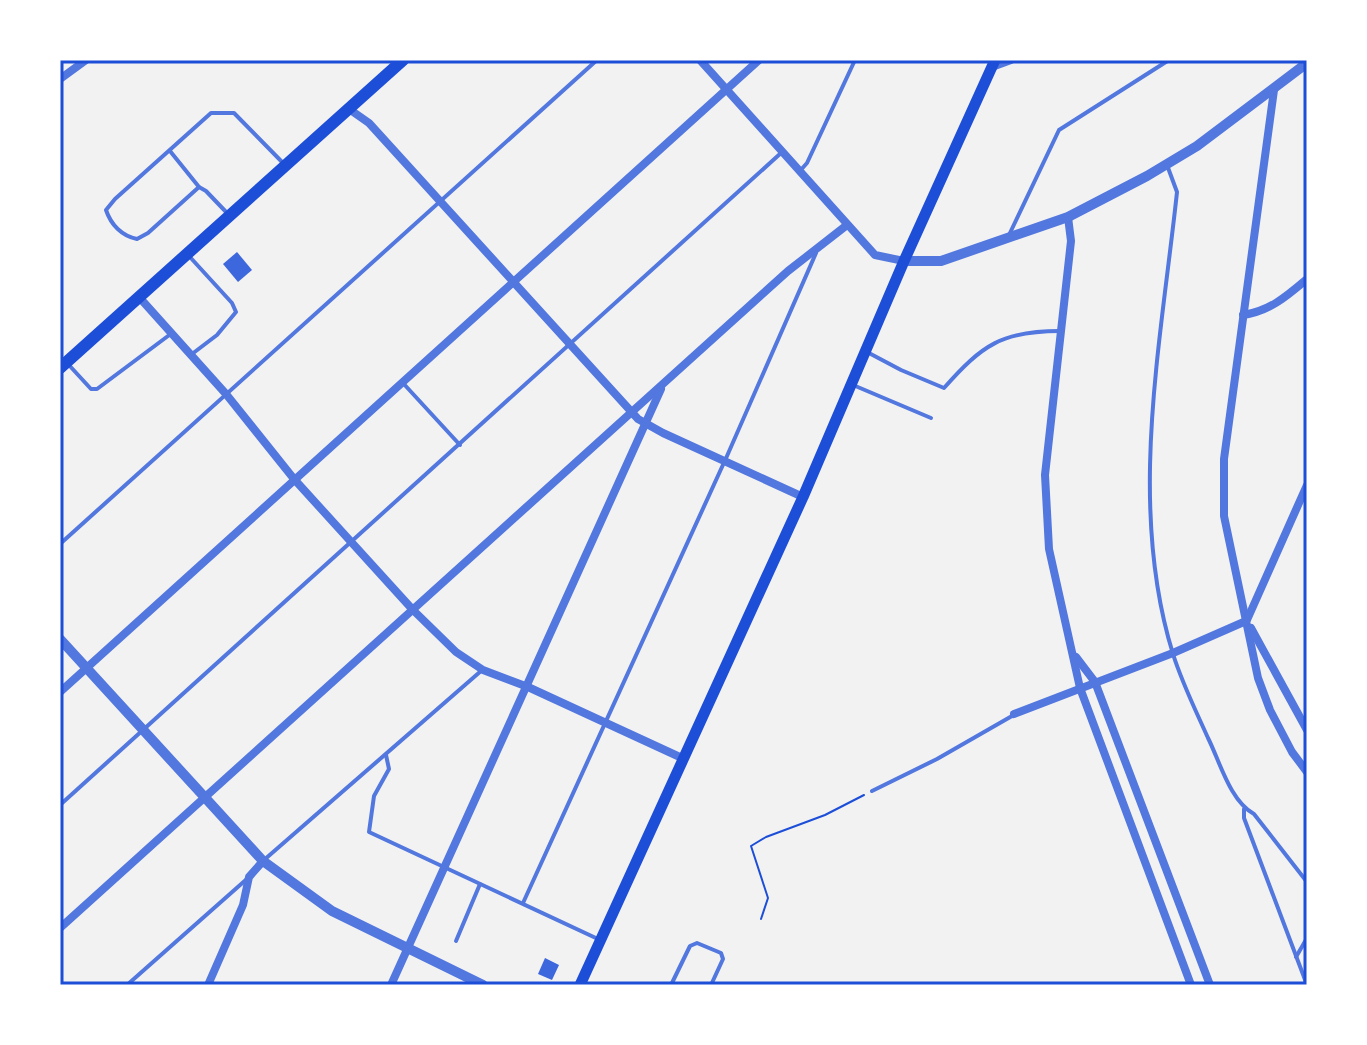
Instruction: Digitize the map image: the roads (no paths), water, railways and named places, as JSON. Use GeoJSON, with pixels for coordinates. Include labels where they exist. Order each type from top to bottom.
{"type":"FeatureCollection","features":[{"type":"Feature","properties":{"kind":"main road"},"geometry":{"type":"LineString","coordinates":[[63,365],[403,60]]}},
{"type":"Feature","properties":{"kind":"main road"},"geometry":{"type":"LineString","coordinates":[[580,985],[803,497],[904,261],[994,64]]}},
{"type":"Feature","properties":{"kind":"street"},"geometry":{"type":"LineString","coordinates":[[60,79],[86,60]]}},
{"type":"Feature","properties":{"kind":"street"},"geometry":{"type":"LineString","coordinates":[[700,60],[875,255],[904,261],[941,261],[1068,217],[1197,146],[1303,67]]}},
{"type":"Feature","properties":{"kind":"street"},"geometry":{"type":"LineString","coordinates":[[60,692],[759,60]]}},
{"type":"Feature","properties":{"kind":"street"},"geometry":{"type":"LineString","coordinates":[[994,64],[1011,60]]}},
{"type":"Feature","properties":{"kind":"street"},"geometry":{"type":"LineString","coordinates":[[1274,90],[1224,459],[1224,500],[1227,535],[1258,678],[1270,710],[1292,752],[1307,772]]}},
{"type":"Feature","properties":{"kind":"street"},"geometry":{"type":"LineString","coordinates":[[349,109],[369,123],[570,346],[646,425],[803,497]]}},
{"type":"Feature","properties":{"kind":"street"},"geometry":{"type":"LineString","coordinates":[[1068,217],[1071,241],[1045,464],[1049,549],[1080,688],[1191,985]]}},
{"type":"Feature","properties":{"kind":"street"},"geometry":{"type":"LineString","coordinates":[[60,928],[788,271],[847,225]]}},
{"type":"Feature","properties":{"kind":"street"},"geometry":{"type":"LineString","coordinates":[[1243,315],[1282,301],[1307,279]]}},
{"type":"Feature","properties":{"kind":"street"},"geometry":{"type":"LineString","coordinates":[[139,297],[226,394],[294,479],[445,642],[483,670],[528,687],[682,758]]}},
{"type":"Feature","properties":{"kind":"street"},"geometry":{"type":"LineString","coordinates":[[391,985],[663,385]]}},
{"type":"Feature","properties":{"kind":"street"},"geometry":{"type":"LineString","coordinates":[[1014,714],[1173,653],[1246,621],[1307,485]]}},
{"type":"Feature","properties":{"kind":"street"},"geometry":{"type":"LineString","coordinates":[[1246,621],[1307,730]]}},
{"type":"Feature","properties":{"kind":"street"},"geometry":{"type":"LineString","coordinates":[[60,639],[263,861],[332,911],[483,985]]}},
{"type":"Feature","properties":{"kind":"street"},"geometry":{"type":"LineString","coordinates":[[1073,653],[1095,682],[1210,985]]}},
{"type":"Feature","properties":{"kind":"street"},"geometry":{"type":"LineString","coordinates":[[208,985],[243,905],[249,877],[263,861]]}},
{"type":"Feature","properties":{"kind":"lane"},"geometry":{"type":"LineString","coordinates":[[60,544],[597,60]]}},
{"type":"Feature","properties":{"kind":"lane"},"geometry":{"type":"LineString","coordinates":[[799,172],[807,163],[855,60]]}},
{"type":"Feature","properties":{"kind":"lane"},"geometry":{"type":"LineString","coordinates":[[1008,239],[1059,130],[1169,60]]}},
{"type":"Feature","properties":{"kind":"lane"},"geometry":{"type":"LineString","coordinates":[[1290,60],[1303,67]]}},
{"type":"Feature","properties":{"kind":"lane"},"geometry":{"type":"LineString","coordinates":[[199,187],[148,233],[137,239],[127,237],[110,220],[106,210],[211,113],[234,113],[286,166]]}},
{"type":"Feature","properties":{"kind":"lane"},"geometry":{"type":"LineString","coordinates":[[170,151],[199,187],[230,216]]}},
{"type":"Feature","properties":{"kind":"lane"},"geometry":{"type":"LineString","coordinates":[[60,805],[781,153]]}},
{"type":"Feature","properties":{"kind":"lane"},"geometry":{"type":"LineString","coordinates":[[1166,163],[1177,192],[1152,434],[1149,485],[1154,554],[1173,653],[1191,700],[1244,809],[1244,818],[1307,985]]}},
{"type":"Feature","properties":{"kind":"lane"},"geometry":{"type":"LineString","coordinates":[[523,903],[819,246]]}},
{"type":"Feature","properties":{"kind":"lane"},"geometry":{"type":"LineString","coordinates":[[187,254],[236,312],[217,335],[191,355]]}},
{"type":"Feature","properties":{"kind":"lane"},"geometry":{"type":"LineString","coordinates":[[865,351],[944,388],[964,365],[996,341],[1033,331],[1060,331]]}},
{"type":"Feature","properties":{"kind":"lane"},"geometry":{"type":"LineString","coordinates":[[63,365],[91,389],[97,389],[172,333]]}},
{"type":"Feature","properties":{"kind":"lane"},"geometry":{"type":"LineString","coordinates":[[402,382],[460,445]]}},
{"type":"Feature","properties":{"kind":"lane"},"geometry":{"type":"LineString","coordinates":[[851,384],[931,418]]}},
{"type":"Feature","properties":{"kind":"lane"},"geometry":{"type":"LineString","coordinates":[[263,861],[483,670]]}},
{"type":"Feature","properties":{"kind":"lane"},"geometry":{"type":"LineString","coordinates":[[872,791],[937,759],[1014,714]]}},
{"type":"Feature","properties":{"kind":"lane"},"geometry":{"type":"LineString","coordinates":[[386,755],[389,769],[374,796],[369,832],[600,940]]}},
{"type":"Feature","properties":{"kind":"lane"},"geometry":{"type":"LineString","coordinates":[[1244,809],[1254,814],[1307,882]]}},
{"type":"Feature","properties":{"kind":"lane"},"geometry":{"type":"LineString","coordinates":[[127,985],[249,877]]}},
{"type":"Feature","properties":{"kind":"lane"},"geometry":{"type":"LineString","coordinates":[[456,941],[480,884]]}},
{"type":"Feature","properties":{"kind":"lane"},"geometry":{"type":"LineString","coordinates":[[1296,957],[1307,938]]}},
{"type":"Feature","properties":{"kind":"lane"},"geometry":{"type":"LineString","coordinates":[[671,985],[690,946],[697,943],[721,953],[723,959],[711,985]]}}]}
